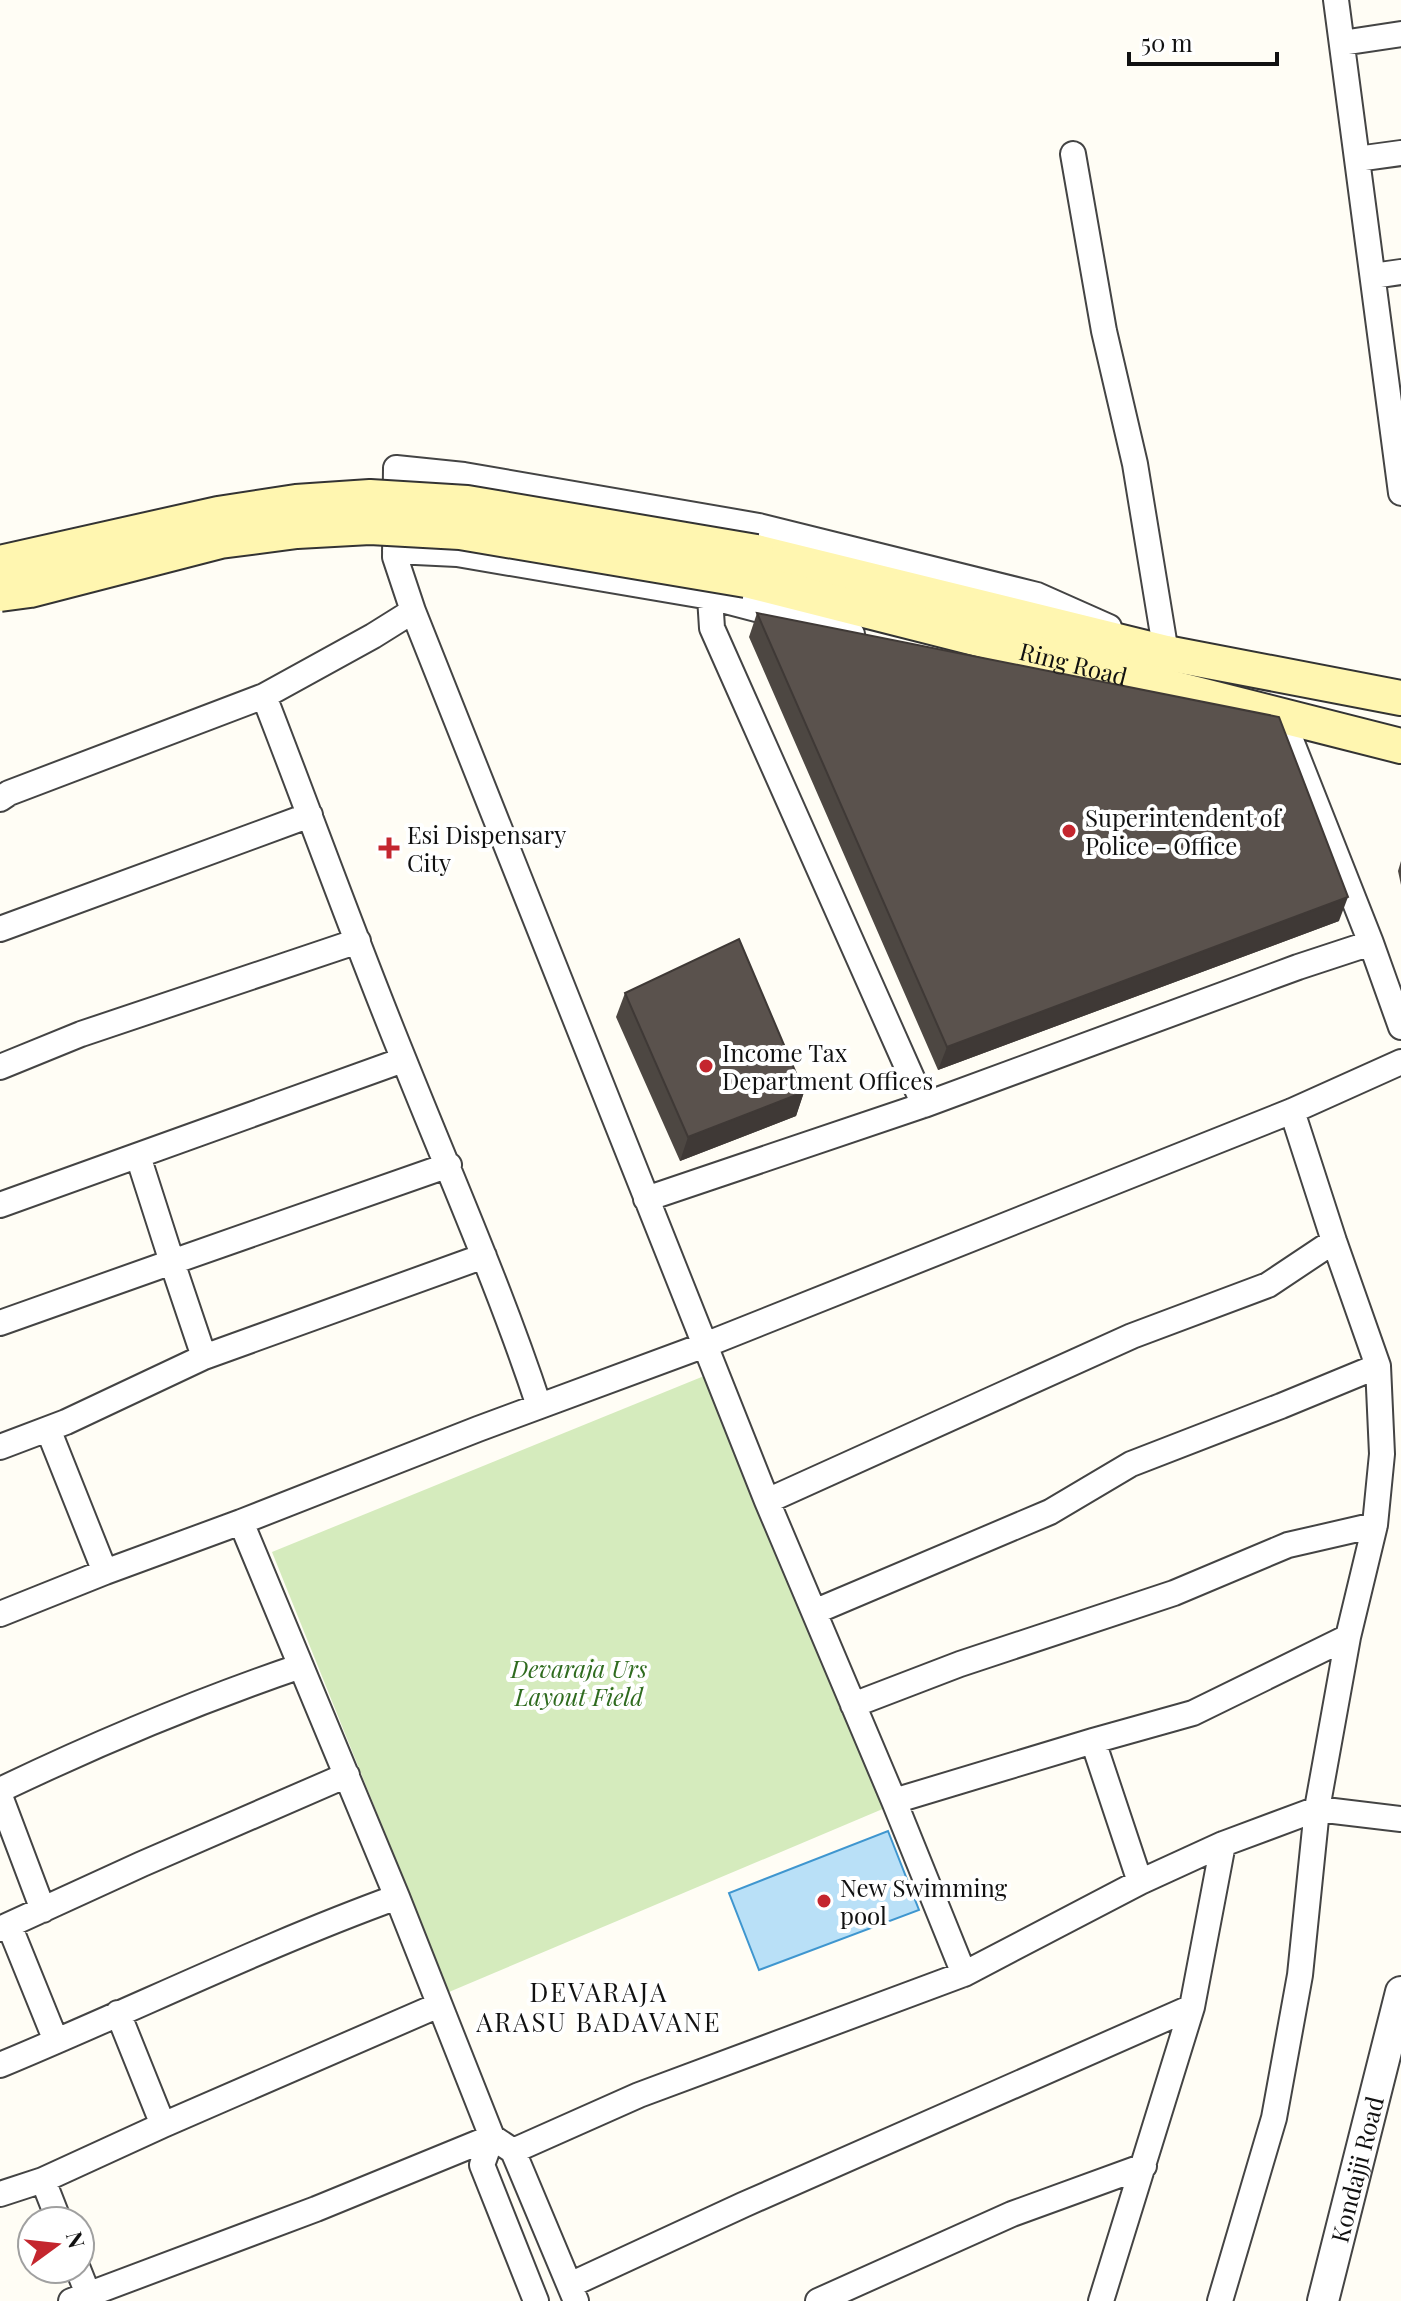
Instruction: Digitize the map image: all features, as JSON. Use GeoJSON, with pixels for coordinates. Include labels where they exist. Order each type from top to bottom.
{"type":"FeatureCollection","features":[{"type":"Feature","properties":{"kind":"main road"},"geometry":{"type":"LineString","coordinates":[[0,563],[218,514],[296,502],[370,497],[467,503],[1166,653],[1401,698]]}},
{"type":"Feature","properties":{"kind":"main road"},"geometry":{"type":"LineString","coordinates":[[0,594],[30,590],[220,541],[297,531],[370,527],[460,532],[751,566]]}},
{"type":"Feature","properties":{"kind":"main road","name":"Ring Road"},"geometry":{"type":"LineString","coordinates":[[751,566],[1168,687],[1401,746]]}},
{"type":"Feature","properties":{"kind":"street"},"geometry":{"type":"LineString","coordinates":[[1336,0],[1373,276],[1394,380],[1401,493]]}},
{"type":"Feature","properties":{"kind":"street"},"geometry":{"type":"LineString","coordinates":[[1342,43],[1401,34]]}},
{"type":"Feature","properties":{"kind":"street"},"geometry":{"type":"LineString","coordinates":[[1357,159],[1401,153]]}},
{"type":"Feature","properties":{"kind":"street"},"geometry":{"type":"LineString","coordinates":[[1073,154],[1104,331],[1135,464],[1166,653]]}},
{"type":"Feature","properties":{"kind":"street"},"geometry":{"type":"LineString","coordinates":[[1373,276],[1401,272]]}},
{"type":"Feature","properties":{"kind":"street"},"geometry":{"type":"LineString","coordinates":[[964,1974],[767,1501],[413,611],[395,557],[396,468],[464,475],[759,526],[1037,595],[1166,653]]}},
{"type":"Feature","properties":{"kind":"street"},"geometry":{"type":"LineString","coordinates":[[395,551],[457,554],[710,597],[873,640]]}},
{"type":"Feature","properties":{"kind":"street"},"geometry":{"type":"LineString","coordinates":[[710,597],[712,628],[924,1105]]}},
{"type":"Feature","properties":{"kind":"street"},"geometry":{"type":"LineString","coordinates":[[0,799],[264,696],[413,611]]}},
{"type":"Feature","properties":{"kind":"street"},"geometry":{"type":"LineString","coordinates":[[1051,681],[1168,687]]}},
{"type":"Feature","properties":{"kind":"street"},"geometry":{"type":"LineString","coordinates":[[264,696],[403,1060],[449,1165],[520,1348],[539,1406]]}},
{"type":"Feature","properties":{"kind":"street"},"geometry":{"type":"LineString","coordinates":[[1281,715],[1401,1027]]}},
{"type":"Feature","properties":{"kind":"street"},"geometry":{"type":"LineString","coordinates":[[0,929],[310,815]]}},
{"type":"Feature","properties":{"kind":"street"},"geometry":{"type":"LineString","coordinates":[[0,1067],[81,1034],[358,941]]}},
{"type":"Feature","properties":{"kind":"street"},"geometry":{"type":"LineString","coordinates":[[646,1199],[924,1105],[1371,943]]}},
{"type":"Feature","properties":{"kind":"street"},"geometry":{"type":"LineString","coordinates":[[0,1205],[403,1060]]}},
{"type":"Feature","properties":{"kind":"street"},"geometry":{"type":"LineString","coordinates":[[0,1614],[705,1345],[1292,1111],[1401,1062]]}},
{"type":"Feature","properties":{"kind":"street"},"geometry":{"type":"LineString","coordinates":[[1220,2301],[1274,2118],[1300,1975],[1317,1809],[1348,1637],[1375,1525],[1382,1454],[1378,1366],[1292,1111]]}},
{"type":"Feature","properties":{"kind":"street"},"geometry":{"type":"LineString","coordinates":[[138,1156],[204,1357]]}},
{"type":"Feature","properties":{"kind":"street"},"geometry":{"type":"LineString","coordinates":[[0,1323],[449,1165]]}},
{"type":"Feature","properties":{"kind":"street"},"geometry":{"type":"LineString","coordinates":[[767,1501],[1132,1336],[1268,1285],[1334,1241]]}},
{"type":"Feature","properties":{"kind":"street"},"geometry":{"type":"LineString","coordinates":[[0,1447],[48,1429],[204,1357],[484,1256]]}},
{"type":"Feature","properties":{"kind":"street"},"geometry":{"type":"LineString","coordinates":[[814,1612],[1050,1512],[1131,1464],[1378,1366]]}},
{"type":"Feature","properties":{"kind":"street"},"geometry":{"type":"LineString","coordinates":[[48,1429],[105,1572]]}},
{"type":"Feature","properties":{"kind":"street"},"geometry":{"type":"LineString","coordinates":[[241,1522],[397,1897],[492,2137],[513,2151],[573,2293],[743,2205],[1192,2007]]}},
{"type":"Feature","properties":{"kind":"street"},"geometry":{"type":"LineString","coordinates":[[853,1705],[960,1664],[1174,1593],[1288,1545],[1375,1525]]}},
{"type":"Feature","properties":{"kind":"street"},"geometry":{"type":"LineString","coordinates":[[894,1801],[1193,1713],[1348,1637]]}},
{"type":"Feature","properties":{"kind":"street"},"geometry":{"type":"LineString","coordinates":[[43,1910],[0,1793],[67,1758],[220,1694],[301,1666]]}},
{"type":"Feature","properties":{"kind":"street"},"geometry":{"type":"LineString","coordinates":[[1093,1741],[1140,1882]]}},
{"type":"Feature","properties":{"kind":"street"},"geometry":{"type":"LineString","coordinates":[[56,2041],[4,1927],[347,1775]]}},
{"type":"Feature","properties":{"kind":"street"},"geometry":{"type":"LineString","coordinates":[[513,2151],[639,2095],[964,1974],[1140,1882],[1223,1844],[1317,1809],[1401,1819]]}},
{"type":"Feature","properties":{"kind":"street"},"geometry":{"type":"LineString","coordinates":[[1101,2301],[1192,2007],[1223,1844]]}},
{"type":"Feature","properties":{"kind":"street"},"geometry":{"type":"LineString","coordinates":[[0,2065],[308,1932],[397,1897]]}},
{"type":"Feature","properties":{"kind":"street","name":"Kondajji Road"},"geometry":{"type":"LineString","coordinates":[[1323,2301],[1401,1992]]}},
{"type":"Feature","properties":{"kind":"street"},"geometry":{"type":"LineString","coordinates":[[0,2194],[43,2180],[439,2005]]}},
{"type":"Feature","properties":{"kind":"street"},"geometry":{"type":"LineString","coordinates":[[118,2013],[163,2125]]}},
{"type":"Feature","properties":{"kind":"street"},"geometry":{"type":"LineString","coordinates":[[79,2298],[316,2209],[492,2137]]}},
{"type":"Feature","properties":{"kind":"street"},"geometry":{"type":"LineString","coordinates":[[492,2137],[482,2165],[535,2301]]}},
{"type":"Feature","properties":{"kind":"street"},"geometry":{"type":"LineString","coordinates":[[818,2301],[1012,2214],[1144,2166]]}},
{"type":"Feature","properties":{"kind":"street"},"geometry":{"type":"LineString","coordinates":[[43,2180],[53,2205]]}},
{"type":"Feature","properties":{"kind":"green space","name":"Devaraja Urs Layout Field"},"geometry":{"type":"Polygon","coordinates":[[[709,1374],[885,1808],[449,1992],[272,1552],[709,1374]]]}},
{"type":"Feature","properties":{"kind":"water","name":"New Swimming pool"},"geometry":{"type":"Polygon","coordinates":[[[888,1831],[919,1910],[759,1970],[729,1893],[888,1831]]]}},
{"type":"Feature","properties":{"kind":"building","name":"Superintendent of Police - Office"},"geometry":{"type":"Polygon","coordinates":[[[757,613],[1279,717],[1348,897],[947,1047],[757,613]]]}},
{"type":"Feature","properties":{"kind":"building","name":"Income Tax Department Offices"},"geometry":{"type":"Polygon","coordinates":[[[739,939],[804,1092],[688,1137],[625,993],[739,939]]]}},
{"type":"Feature","properties":{"kind":"place","name":"Superintendent of Police - Office"},"geometry":{"type":"Point","coordinates":[1069,831]}},
{"type":"Feature","properties":{"kind":"place","name":"Esi Dispensary City"},"geometry":{"type":"Point","coordinates":[389,848]}},
{"type":"Feature","properties":{"kind":"place","name":"Income Tax Department Offices"},"geometry":{"type":"Point","coordinates":[706,1066]}},
{"type":"Feature","properties":{"kind":"place","name":"New Swimming pool"},"geometry":{"type":"Point","coordinates":[824,1901]}},
{"type":"Feature","properties":{"kind":"district","name":"DEVARAJA ARASU BADAVANE"},"geometry":{"type":"Point","coordinates":[599,2006]}}]}
